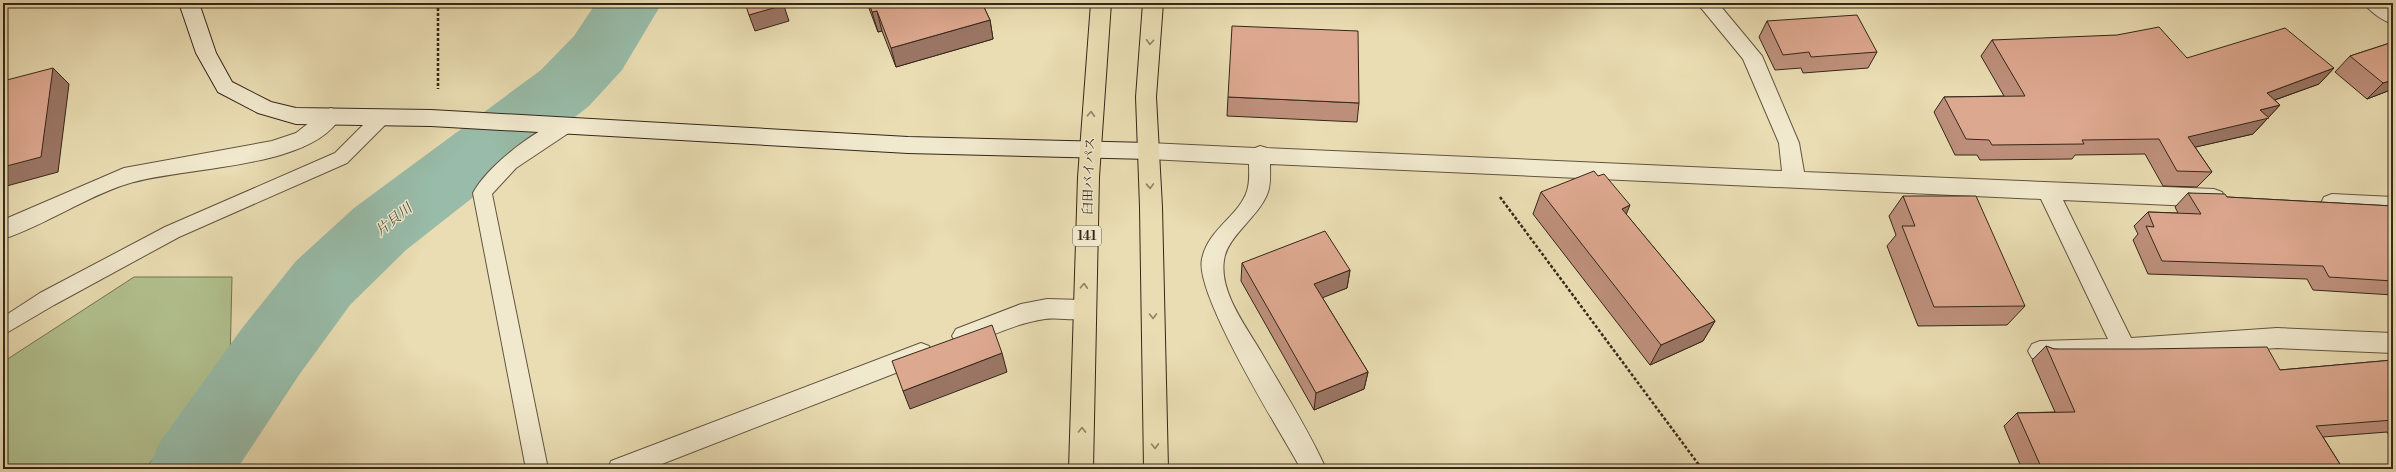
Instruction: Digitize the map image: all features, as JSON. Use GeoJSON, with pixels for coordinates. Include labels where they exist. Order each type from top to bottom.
{"type":"FeatureCollection","features":[{"type":"Feature","properties":{"kind":"highway","name":"臼田バイパス"},"geometry":{"type":"LineString","coordinates":[[1081,469],[1083,310],[1092,95],[1101,3]]}},
{"type":"Feature","properties":{"kind":"highway"},"geometry":{"type":"LineString","coordinates":[[1153,3],[1146,97],[1149,151],[1156,469]]}},
{"type":"Feature","properties":{"kind":"street"},"geometry":{"type":"LineString","coordinates":[[189,3],[206,53],[225,87],[265,108],[296,116],[431,118],[908,145],[1260,154],[2230,199]]}},
{"type":"Feature","properties":{"kind":"street"},"geometry":{"type":"LineString","coordinates":[[1707,3],[1752,56],[1789,143],[1794,179]]}},
{"type":"Feature","properties":{"kind":"street"},"geometry":{"type":"LineString","coordinates":[[2374,3],[2393,18]]}},
{"type":"Feature","properties":{"kind":"street"},"geometry":{"type":"LineString","coordinates":[[3,230],[124,176],[273,149],[296,142],[303,139],[331,116]]}},
{"type":"Feature","properties":{"kind":"street"},"geometry":{"type":"LineString","coordinates":[[1260,154],[1258,191],[1247,210],[1223,236],[1213,252],[1212,278],[1223,306],[1314,469]]}},
{"type":"Feature","properties":{"kind":"street"},"geometry":{"type":"LineString","coordinates":[[2048,190],[2124,349]]}},
{"type":"Feature","properties":{"kind":"street"},"geometry":{"type":"LineString","coordinates":[[2316,202],[2393,206]]}},
{"type":"Feature","properties":{"kind":"street"},"geometry":{"type":"LineString","coordinates":[[620,469],[1021,314],[1047,309],[1083,310]]}},
{"type":"Feature","properties":{"kind":"street"},"geometry":{"type":"LineString","coordinates":[[2040,351],[2124,349],[2277,338],[2393,342]]}},
{"type":"Feature","properties":{"kind":"lane"},"geometry":{"type":"LineString","coordinates":[[3,327],[46,299],[172,232],[341,158],[382,118]]}},
{"type":"Feature","properties":{"kind":"lane"},"geometry":{"type":"LineString","coordinates":[[537,469],[482,193],[493,176],[557,124]]}},
{"type":"Feature","properties":{"kind":"path"},"geometry":{"type":"LineString","coordinates":[[431,118],[438,97],[438,3]]}},
{"type":"Feature","properties":{"kind":"path"},"geometry":{"type":"LineString","coordinates":[[1478,165],[1702,469]]}},
{"type":"Feature","properties":{"kind":"green space"},"geometry":{"type":"Polygon","coordinates":[[[134,277],[232,277],[230,363],[145,469],[3,469],[3,362],[134,277]]]}},
{"type":"Feature","properties":{"kind":"building"},"geometry":{"type":"Polygon","coordinates":[[[745,3],[783,3],[784,5],[749,15],[745,3]]]}},
{"type":"Feature","properties":{"kind":"building"},"geometry":{"type":"Polygon","coordinates":[[[869,3],[982,3],[990,20],[891,48],[877,11],[872,12],[869,3]]]}},
{"type":"Feature","properties":{"kind":"building"},"geometry":{"type":"Polygon","coordinates":[[[1857,15],[1877,52],[1811,57],[1809,52],[1783,55],[1767,21],[1857,15]]]}},
{"type":"Feature","properties":{"kind":"building"},"geometry":{"type":"Polygon","coordinates":[[[1232,26],[1358,31],[1359,103],[1228,97],[1232,26]]]}},
{"type":"Feature","properties":{"kind":"building"},"geometry":{"type":"Polygon","coordinates":[[[2159,27],[2187,58],[2285,28],[2334,68],[2267,93],[2280,105],[2260,110],[2269,118],[2188,137],[2212,172],[2177,171],[2159,139],[2082,140],[2084,144],[1992,145],[1989,140],[1966,139],[1944,97],[2025,96],[1992,40],[2117,35],[2159,27]]]}},
{"type":"Feature","properties":{"kind":"building"},"geometry":{"type":"Polygon","coordinates":[[[2393,42],[2393,80],[2383,83],[2350,56],[2393,42]]]}},
{"type":"Feature","properties":{"kind":"building"},"geometry":{"type":"Polygon","coordinates":[[[53,68],[41,157],[3,167],[3,81],[53,68]]]}},
{"type":"Feature","properties":{"kind":"building"},"geometry":{"type":"Polygon","coordinates":[[[1594,171],[1598,176],[1604,174],[1630,205],[1622,209],[1715,321],[1661,345],[1541,192],[1594,171]]]}},
{"type":"Feature","properties":{"kind":"building"},"geometry":{"type":"Polygon","coordinates":[[[2188,193],[2225,194],[2227,197],[2393,206],[2393,281],[2329,277],[2323,266],[2162,261],[2146,226],[2154,227],[2148,212],[2201,214],[2188,193]]]}},
{"type":"Feature","properties":{"kind":"building"},"geometry":{"type":"Polygon","coordinates":[[[1903,196],[1976,196],[2025,306],[1934,307],[1902,226],[1915,226],[1903,196]]]}},
{"type":"Feature","properties":{"kind":"building"},"geometry":{"type":"Polygon","coordinates":[[[1325,231],[1350,270],[1314,284],[1368,372],[1316,393],[1242,263],[1325,231]]]}},
{"type":"Feature","properties":{"kind":"building"},"geometry":{"type":"Polygon","coordinates":[[[992,325],[1002,353],[903,391],[892,361],[992,325]]]}},
{"type":"Feature","properties":{"kind":"building"},"geometry":{"type":"Polygon","coordinates":[[[2046,346],[2054,349],[2267,347],[2280,370],[2393,360],[2393,420],[2316,426],[2343,469],[2042,469],[2017,413],[2075,412],[2046,346]]]}},
{"type":"Feature","properties":{"kind":"waterway","name":"片貝川"},"geometry":{"type":"LineString","coordinates":[[190,469],[271,351],[323,283],[380,229],[565,88],[598,53],[630,3]]}}]}
